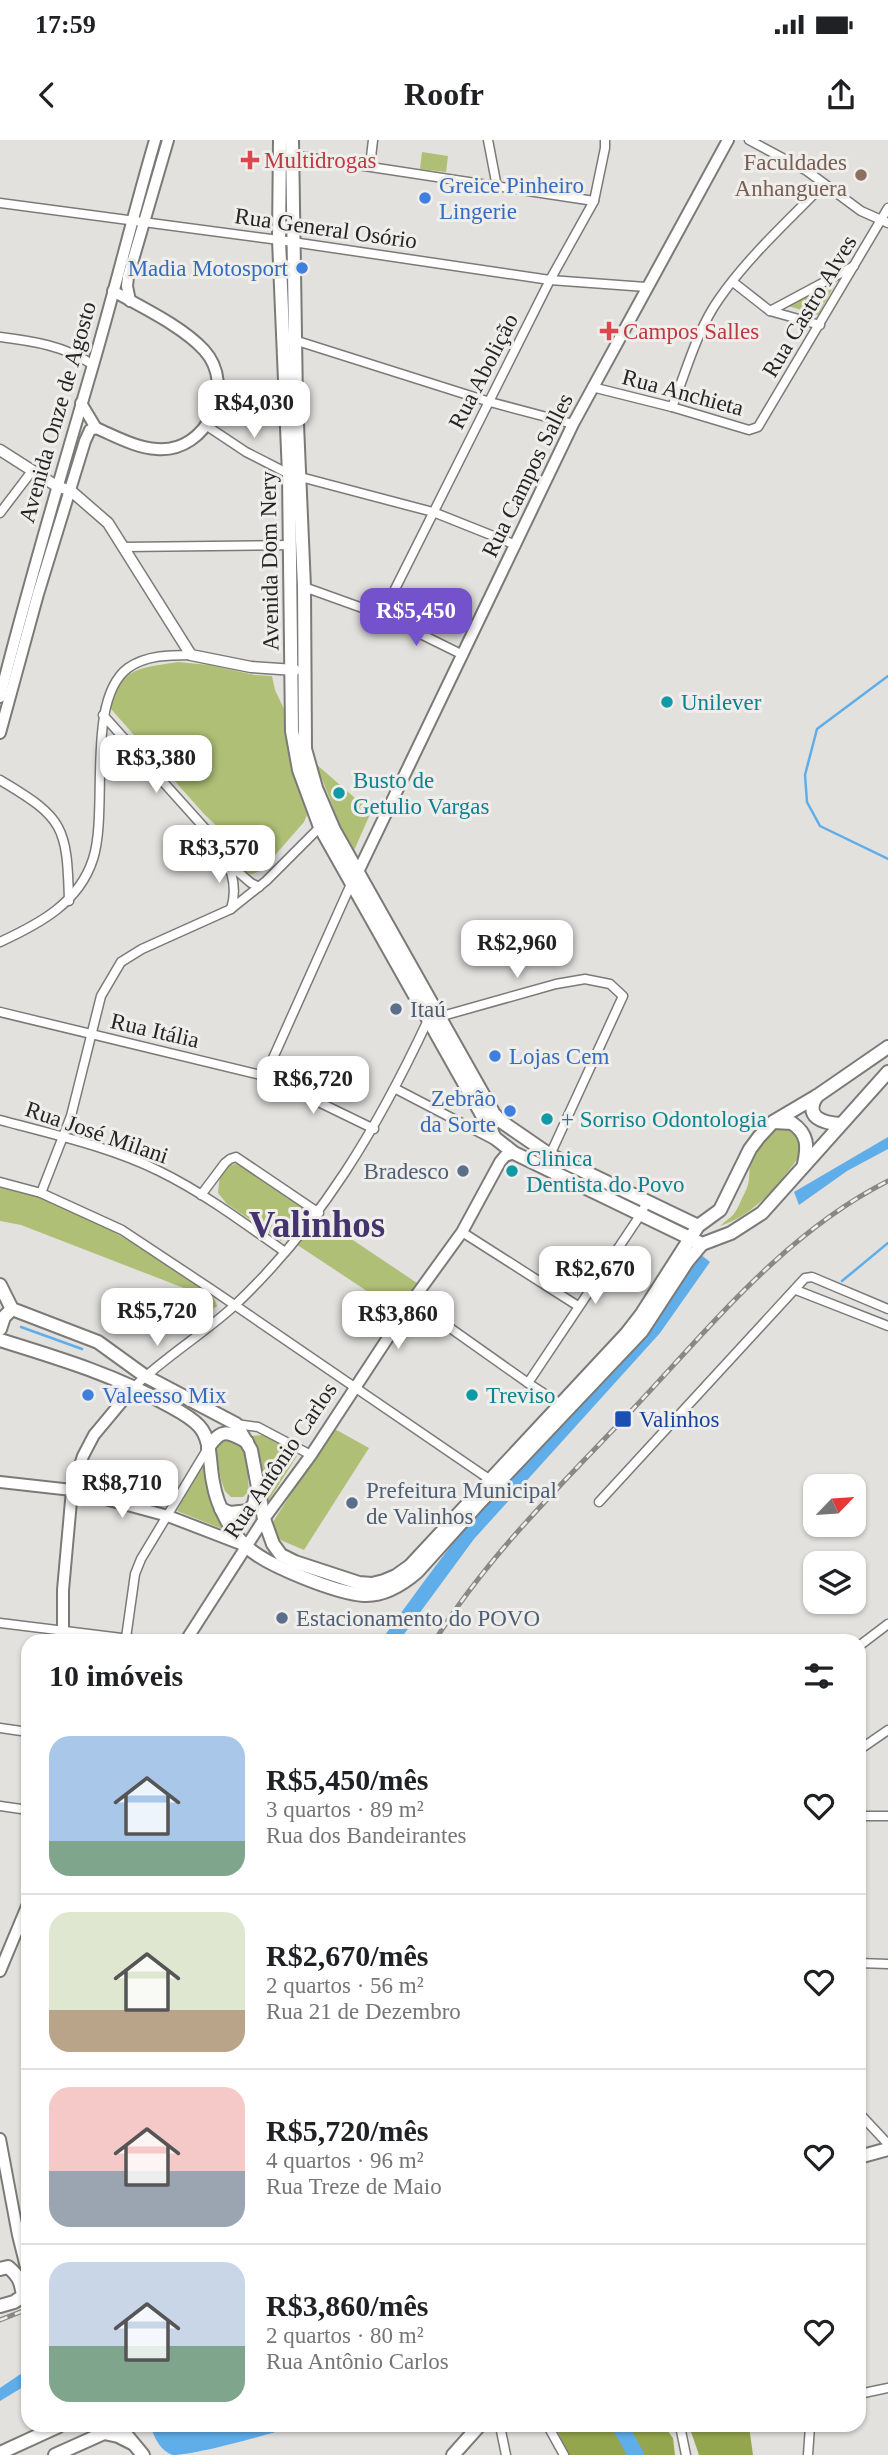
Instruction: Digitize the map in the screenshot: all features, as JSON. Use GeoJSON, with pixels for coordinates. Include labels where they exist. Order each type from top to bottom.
{"type":"FeatureCollection","features":[{"type":"Feature","properties":{"kind":"main road","name":"Avenida Onze de Agosto"},"geometry":{"type":"LineString","coordinates":[[0,697],[27,590],[155,140]]}},
{"type":"Feature","properties":{"kind":"main road","name":"Avenida Onze de Agosto"},"geometry":{"type":"LineString","coordinates":[[130,301],[127,286],[168,140]]}},
{"type":"Feature","properties":{"kind":"main road","name":"Avenida Dom Nery"},"geometry":{"type":"LineString","coordinates":[[280,140],[279,240],[289,339],[294,476],[304,587],[294,750],[320,827],[351,884],[433,1018]]}},
{"type":"Feature","properties":{"kind":"main road","name":"Avenida Dom Nery"},"geometry":{"type":"LineString","coordinates":[[289,339],[294,242],[292,140]]}},
{"type":"Feature","properties":{"kind":"main road","name":"Rua Campos Salles"},"geometry":{"type":"LineString","coordinates":[[351,884],[573,424],[728,140]]}},
{"type":"Feature","properties":{"kind":"main road"},"geometry":{"type":"LineString","coordinates":[[81,403],[96,428],[140,446],[158,449],[177,447],[194,439],[207,426],[218,400],[219,382],[214,365],[204,350],[182,332],[113,291]]}},
{"type":"Feature","properties":{"kind":"main road","name":"Avenida Onze de Agosto"},"geometry":{"type":"LineString","coordinates":[[0,733],[38,594],[87,434],[96,428]]}},
{"type":"Feature","properties":{"kind":"main road","name":"Avenida Dom Nery"},"geometry":{"type":"LineString","coordinates":[[294,476],[290,545],[297,670],[305,749],[312,776],[334,830],[433,1018]]}},
{"type":"Feature","properties":{"kind":"main road"},"geometry":{"type":"LineString","coordinates":[[433,1018],[489,1131],[499,1142],[514,1153],[702,1244]]}},
{"type":"Feature","properties":{"kind":"main road"},"geometry":{"type":"LineString","coordinates":[[433,1018],[494,1114],[502,1122],[550,1155],[698,1226]]}},
{"type":"Feature","properties":{"kind":"main road"},"geometry":{"type":"LineString","coordinates":[[0,1482],[72,1490],[168,1516],[246,1546],[278,1566],[338,1589],[364,1595],[396,1587],[417,1572],[481,1501],[565,1407],[641,1315],[698,1226],[720,1210],[750,1149],[773,1122],[817,1096],[888,1047]]}},
{"type":"Feature","properties":{"kind":"main road"},"geometry":{"type":"LineString","coordinates":[[0,1285],[12,1309],[98,1342],[145,1376],[236,1424],[247,1443],[264,1520],[273,1544],[281,1555],[359,1583],[372,1584],[397,1576],[410,1566],[489,1479],[642,1331],[702,1244],[748,1224],[785,1189],[839,1124],[888,1072]]}},
{"type":"Feature","properties":{"kind":"main road"},"geometry":{"type":"LineString","coordinates":[[865,1098],[888,1082]]}},
{"type":"Feature","properties":{"kind":"main road"},"geometry":{"type":"LineString","coordinates":[[817,1096],[813,1105],[815,1117],[820,1121],[839,1124]]}},
{"type":"Feature","properties":{"kind":"main road"},"geometry":{"type":"LineString","coordinates":[[476,1131],[482,1123],[482,1117]]}},
{"type":"Feature","properties":{"kind":"main road"},"geometry":{"type":"LineString","coordinates":[[500,1162],[502,1122]]}},
{"type":"Feature","properties":{"kind":"main road"},"geometry":{"type":"LineString","coordinates":[[773,1122],[792,1123],[805,1135],[808,1146],[804,1164]]}},
{"type":"Feature","properties":{"kind":"main road","name":"Rua Antônio Carlos"},"geometry":{"type":"LineString","coordinates":[[190,1634],[246,1546],[462,1232],[500,1162],[505,1156],[514,1153]]}},
{"type":"Feature","properties":{"kind":"main road"},"geometry":{"type":"LineString","coordinates":[[0,1329],[4,1317],[12,1309]]}},
{"type":"Feature","properties":{"kind":"main road"},"geometry":{"type":"LineString","coordinates":[[0,1339],[100,1372],[191,1418],[205,1434],[213,1482],[221,1509],[246,1546]]}},
{"type":"Feature","properties":{"kind":"main road"},"geometry":{"type":"LineString","coordinates":[[63,1634],[63,1590],[72,1490],[83,1456],[94,1435],[134,1387]]}},
{"type":"Feature","properties":{"kind":"main road"},"geometry":{"type":"LineString","coordinates":[[208,1448],[216,1436],[222,1434],[233,1434],[247,1443]]}},
{"type":"Feature","properties":{"kind":"main road"},"geometry":{"type":"LineString","coordinates":[[221,1509],[230,1513],[249,1511],[254,1504],[257,1488]]}},
{"type":"Feature","properties":{"kind":"main road"},"geometry":{"type":"LineString","coordinates":[[0,1972],[4,1952],[21,1918]]}},
{"type":"Feature","properties":{"kind":"main road"},"geometry":{"type":"LineString","coordinates":[[0,2139],[21,2246],[15,2261],[4,2268],[21,2282]]}},
{"type":"Feature","properties":{"kind":"main road"},"geometry":{"type":"LineString","coordinates":[[866,2155],[888,2147]]}},
{"type":"Feature","properties":{"kind":"main road"},"geometry":{"type":"LineString","coordinates":[[0,2306],[21,2297]]}},
{"type":"Feature","properties":{"kind":"main road"},"geometry":{"type":"LineString","coordinates":[[0,2454],[46,2432]]}},
{"type":"Feature","properties":{"kind":"main road"},"geometry":{"type":"LineString","coordinates":[[55,2455],[98,2432]]}},
{"type":"Feature","properties":{"kind":"main road"},"geometry":{"type":"LineString","coordinates":[[111,2432],[132,2443]]}},
{"type":"Feature","properties":{"kind":"main road"},"geometry":{"type":"LineString","coordinates":[[124,2432],[143,2455]]}},
{"type":"Feature","properties":{"kind":"main road"},"geometry":{"type":"LineString","coordinates":[[453,2455],[474,2432]]}},
{"type":"Feature","properties":{"kind":"street"},"geometry":{"type":"LineString","coordinates":[[370,166],[373,140]]}},
{"type":"Feature","properties":{"kind":"street"},"geometry":{"type":"LineString","coordinates":[[488,140],[498,187]]}},
{"type":"Feature","properties":{"kind":"street","name":"Rua Abolição"},"geometry":{"type":"LineString","coordinates":[[382,615],[550,280],[594,201],[605,140]]}},
{"type":"Feature","properties":{"kind":"street"},"geometry":{"type":"LineString","coordinates":[[749,140],[807,171],[861,211],[884,222]]}},
{"type":"Feature","properties":{"kind":"street"},"geometry":{"type":"LineString","coordinates":[[292,155],[594,201]]}},
{"type":"Feature","properties":{"kind":"street"},"geometry":{"type":"LineString","coordinates":[[672,407],[718,299],[754,256],[824,184]]}},
{"type":"Feature","properties":{"kind":"street","name":"Rua General Osório"},"geometry":{"type":"LineString","coordinates":[[0,203],[294,242],[550,280],[646,287]]}},
{"type":"Feature","properties":{"kind":"street","name":"Rua Castro Alves"},"geometry":{"type":"LineString","coordinates":[[762,423],[855,265],[884,222],[888,208]]}},
{"type":"Feature","properties":{"kind":"street"},"geometry":{"type":"LineString","coordinates":[[770,312],[855,265]]}},
{"type":"Feature","properties":{"kind":"street"},"geometry":{"type":"LineString","coordinates":[[733,282],[770,312],[820,325]]}},
{"type":"Feature","properties":{"kind":"street"},"geometry":{"type":"LineString","coordinates":[[0,337],[78,354],[93,365]]}},
{"type":"Feature","properties":{"kind":"street"},"geometry":{"type":"LineString","coordinates":[[289,339],[490,402],[573,424]]}},
{"type":"Feature","properties":{"kind":"street","name":"Rua Anchieta"},"geometry":{"type":"LineString","coordinates":[[592,387],[749,430],[762,423]]}},
{"type":"Feature","properties":{"kind":"street"},"geometry":{"type":"LineString","coordinates":[[207,426],[246,453],[294,476],[433,512],[516,545]]}},
{"type":"Feature","properties":{"kind":"street"},"geometry":{"type":"LineString","coordinates":[[0,450],[58,487],[71,490],[108,523],[191,655]]}},
{"type":"Feature","properties":{"kind":"street"},"geometry":{"type":"LineString","coordinates":[[0,513],[32,471]]}},
{"type":"Feature","properties":{"kind":"street"},"geometry":{"type":"LineString","coordinates":[[123,547],[290,545]]}},
{"type":"Feature","properties":{"kind":"street"},"geometry":{"type":"LineString","coordinates":[[304,587],[382,615],[463,655]]}},
{"type":"Feature","properties":{"kind":"street"},"geometry":{"type":"LineString","coordinates":[[0,942],[37,925],[69,901],[93,860],[103,715],[118,679],[129,667],[145,660],[169,655],[191,655],[251,667],[297,670]]}},
{"type":"Feature","properties":{"kind":"street"},"geometry":{"type":"LineString","coordinates":[[103,715],[209,831],[228,863],[233,879],[234,897],[230,909]]}},
{"type":"Feature","properties":{"kind":"street"},"geometry":{"type":"LineString","coordinates":[[0,780],[38,802],[52,816],[63,835],[68,860],[69,901]]}},
{"type":"Feature","properties":{"kind":"street"},"geometry":{"type":"LineString","coordinates":[[41,1193],[71,1116],[101,996],[121,962],[142,949],[230,909],[260,887],[320,827]]}},
{"type":"Feature","properties":{"kind":"street"},"geometry":{"type":"LineString","coordinates":[[228,863],[251,883],[260,887]]}},
{"type":"Feature","properties":{"kind":"street"},"geometry":{"type":"LineString","coordinates":[[265,1076],[351,884]]}},
{"type":"Feature","properties":{"kind":"street"},"geometry":{"type":"LineString","coordinates":[[134,1387],[234,1306],[318,1213],[374,1129],[433,1018],[572,980],[599,980],[616,987],[623,996],[550,1155]]}},
{"type":"Feature","properties":{"kind":"street","name":"Rua Itália"},"geometry":{"type":"LineString","coordinates":[[0,1012],[265,1076],[374,1129]]}},
{"type":"Feature","properties":{"kind":"street"},"geometry":{"type":"LineString","coordinates":[[396,1089],[499,1142]]}},
{"type":"Feature","properties":{"kind":"street","name":"Rua José Milani"},"geometry":{"type":"LineString","coordinates":[[0,1120],[134,1160],[159,1171],[201,1195],[285,1252]]}},
{"type":"Feature","properties":{"kind":"street"},"geometry":{"type":"LineString","coordinates":[[201,1195],[225,1163],[236,1157],[318,1213]]}},
{"type":"Feature","properties":{"kind":"street"},"geometry":{"type":"LineString","coordinates":[[0,1182],[41,1193],[122,1230],[489,1479]]}},
{"type":"Feature","properties":{"kind":"street"},"geometry":{"type":"LineString","coordinates":[[527,1383],[647,1201]]}},
{"type":"Feature","properties":{"kind":"street"},"geometry":{"type":"LineString","coordinates":[[462,1232],[578,1306]]}},
{"type":"Feature","properties":{"kind":"street"},"geometry":{"type":"LineString","coordinates":[[599,1502],[805,1279],[812,1277],[888,1309]]}},
{"type":"Feature","properties":{"kind":"street"},"geometry":{"type":"LineString","coordinates":[[796,1290],[888,1326]]}},
{"type":"Feature","properties":{"kind":"street"},"geometry":{"type":"LineString","coordinates":[[412,1301],[565,1407]]}},
{"type":"Feature","properties":{"kind":"street"},"geometry":{"type":"LineString","coordinates":[[236,1424],[258,1427],[311,1455]]}},
{"type":"Feature","properties":{"kind":"street"},"geometry":{"type":"LineString","coordinates":[[127,1634],[135,1574],[141,1559],[208,1448]]}},
{"type":"Feature","properties":{"kind":"street"},"geometry":{"type":"LineString","coordinates":[[0,1623],[53,1634]]}},
{"type":"Feature","properties":{"kind":"street"},"geometry":{"type":"LineString","coordinates":[[866,1641],[888,1624]]}},
{"type":"Feature","properties":{"kind":"street"},"geometry":{"type":"LineString","coordinates":[[0,1728],[21,1731]]}},
{"type":"Feature","properties":{"kind":"street"},"geometry":{"type":"LineString","coordinates":[[866,1745],[888,1730]]}},
{"type":"Feature","properties":{"kind":"street"},"geometry":{"type":"LineString","coordinates":[[0,1806],[21,1809]]}},
{"type":"Feature","properties":{"kind":"street"},"geometry":{"type":"LineString","coordinates":[[866,1816],[888,1816]]}},
{"type":"Feature","properties":{"kind":"street"},"geometry":{"type":"LineString","coordinates":[[866,1963],[888,1964]]}},
{"type":"Feature","properties":{"kind":"street"},"geometry":{"type":"LineString","coordinates":[[866,2121],[888,2147]]}},
{"type":"Feature","properties":{"kind":"street"},"geometry":{"type":"LineString","coordinates":[[866,2393],[888,2388]]}},
{"type":"Feature","properties":{"kind":"street"},"geometry":{"type":"LineString","coordinates":[[501,2432],[506,2455]]}},
{"type":"Feature","properties":{"kind":"street"},"geometry":{"type":"LineString","coordinates":[[551,2432],[564,2455]]}},
{"type":"Feature","properties":{"kind":"street"},"geometry":{"type":"LineString","coordinates":[[681,2432],[686,2455]]}},
{"type":"Feature","properties":{"kind":"street"},"geometry":{"type":"LineString","coordinates":[[808,2455],[810,2432]]}},
{"type":"Feature","properties":{"kind":"green space"},"geometry":{"type":"Polygon","coordinates":[[[422,152],[448,156],[446,172],[420,169],[422,152]]]}},
{"type":"Feature","properties":{"kind":"green space"},"geometry":{"type":"Polygon","coordinates":[[[835,284],[818,315],[788,306],[835,284]]]}},
{"type":"Feature","properties":{"kind":"green space"},"geometry":{"type":"Polygon","coordinates":[[[178,662],[272,676],[275,690],[286,713],[287,743],[307,815],[304,822],[262,870],[252,874],[246,873],[224,833],[111,709],[120,684],[126,677],[143,668],[178,662]]]}},
{"type":"Feature","properties":{"kind":"green space"},"geometry":{"type":"Polygon","coordinates":[[[316,764],[371,812],[352,855],[316,764]]]}},
{"type":"Feature","properties":{"kind":"green space"},"geometry":{"type":"Polygon","coordinates":[[[788,1127],[799,1136],[802,1148],[798,1158],[774,1189],[754,1207],[720,1226],[735,1213],[747,1187],[751,1156],[758,1144],[769,1134],[788,1127]]]}},
{"type":"Feature","properties":{"kind":"green space"},"geometry":{"type":"Polygon","coordinates":[[[239,1163],[308,1210],[281,1241],[227,1204],[218,1193],[220,1173],[239,1163]]]}},
{"type":"Feature","properties":{"kind":"green space"},"geometry":{"type":"Polygon","coordinates":[[[0,1186],[58,1204],[113,1231],[214,1298],[217,1306],[197,1320],[189,1290],[21,1225],[0,1221],[0,1186]]]}},
{"type":"Feature","properties":{"kind":"green space"},"geometry":{"type":"Polygon","coordinates":[[[320,1218],[417,1283],[397,1311],[296,1244],[320,1218]]]}},
{"type":"Feature","properties":{"kind":"green space"},"geometry":{"type":"Polygon","coordinates":[[[333,1428],[369,1448],[304,1550],[278,1539],[273,1522],[333,1428]]]}},
{"type":"Feature","properties":{"kind":"green space"},"geometry":{"type":"Polygon","coordinates":[[[263,1435],[290,1447],[297,1456],[269,1500],[264,1498],[251,1436],[263,1435]]]}},
{"type":"Feature","properties":{"kind":"green space"},"geometry":{"type":"Polygon","coordinates":[[[223,1440],[239,1446],[246,1458],[249,1491],[243,1497],[231,1497],[225,1491],[221,1480],[215,1447],[223,1440]]]}},
{"type":"Feature","properties":{"kind":"green space"},"geometry":{"type":"Polygon","coordinates":[[[203,1464],[215,1513],[225,1530],[177,1511],[203,1464]]]}},
{"type":"Feature","properties":{"kind":"green space"},"geometry":{"type":"Polygon","coordinates":[[[558,2432],[668,2432],[673,2438],[675,2455],[569,2455],[558,2432]]]}},
{"type":"Feature","properties":{"kind":"green space"},"geometry":{"type":"Polygon","coordinates":[[[691,2432],[750,2432],[753,2455],[699,2455],[691,2432]]]}},
{"type":"Feature","properties":{"kind":"water"},"geometry":{"type":"Polygon","coordinates":[[[888,1137],[888,1149],[847,1171],[799,1205],[794,1192],[888,1137]]]}},
{"type":"Feature","properties":{"kind":"water"},"geometry":{"type":"Polygon","coordinates":[[[700,1254],[710,1262],[660,1333],[474,1539],[404,1634],[386,1634],[495,1493],[630,1349],[679,1287],[700,1254]]]}},
{"type":"Feature","properties":{"kind":"water"},"geometry":{"type":"Polygon","coordinates":[[[21,2374],[21,2388],[0,2401],[0,2388],[21,2374]]]}},
{"type":"Feature","properties":{"kind":"water"},"geometry":{"type":"Polygon","coordinates":[[[153,2432],[275,2432],[215,2448],[173,2455],[161,2447],[153,2432]]]}},
{"type":"Feature","properties":{"kind":"waterway"},"geometry":{"type":"LineString","coordinates":[[888,676],[817,729],[805,775],[807,802],[820,826],[888,859]]}},
{"type":"Feature","properties":{"kind":"waterway"},"geometry":{"type":"LineString","coordinates":[[842,1281],[888,1243]]}},
{"type":"Feature","properties":{"kind":"waterway"},"geometry":{"type":"LineString","coordinates":[[21,1327],[82,1349]]}},
{"type":"Feature","properties":{"kind":"waterway"},"geometry":{"type":"LineString","coordinates":[[623,2432],[636,2455]]}},
{"type":"Feature","properties":{"kind":"railway"},"geometry":{"type":"LineString","coordinates":[[439,1634],[478,1579],[527,1521],[751,1283],[816,1227],[851,1202],[888,1181]]}},
{"type":"Feature","properties":{"kind":"railway"},"geometry":{"type":"LineString","coordinates":[[0,2320],[21,2312]]}},
{"type":"Feature","properties":{"kind":"place","name":"Multidrogas"},"geometry":{"type":"Point","coordinates":[250,160]}},
{"type":"Feature","properties":{"kind":"place","name":"Faculdades Anhanguera"},"geometry":{"type":"Point","coordinates":[861,175]}},
{"type":"Feature","properties":{"kind":"place","name":"Greice Pinheiro Lingerie"},"geometry":{"type":"Point","coordinates":[425,198]}},
{"type":"Feature","properties":{"kind":"place","name":"Madia Motosport"},"geometry":{"type":"Point","coordinates":[302,268]}},
{"type":"Feature","properties":{"kind":"place","name":"Campos Salles"},"geometry":{"type":"Point","coordinates":[609,331]}},
{"type":"Feature","properties":{"kind":"place","name":"Unilever"},"geometry":{"type":"Point","coordinates":[667,702]}},
{"type":"Feature","properties":{"kind":"place","name":"Busto de Getulio Vargas"},"geometry":{"type":"Point","coordinates":[339,793]}},
{"type":"Feature","properties":{"kind":"place","name":"Itaú"},"geometry":{"type":"Point","coordinates":[396,1009]}},
{"type":"Feature","properties":{"kind":"place","name":"Lojas Cem"},"geometry":{"type":"Point","coordinates":[495,1056]}},
{"type":"Feature","properties":{"kind":"place","name":"Zebrão da Sorte"},"geometry":{"type":"Point","coordinates":[510,1111]}},
{"type":"Feature","properties":{"kind":"place","name":"+ Sorriso Odontologia"},"geometry":{"type":"Point","coordinates":[547,1119]}},
{"type":"Feature","properties":{"kind":"place","name":"Bradesco"},"geometry":{"type":"Point","coordinates":[463,1171]}},
{"type":"Feature","properties":{"kind":"place","name":"Clinica Dentista do Povo"},"geometry":{"type":"Point","coordinates":[512,1171]}},
{"type":"Feature","properties":{"kind":"place","name":"Valeesso Mix"},"geometry":{"type":"Point","coordinates":[88,1395]}},
{"type":"Feature","properties":{"kind":"place","name":"Treviso"},"geometry":{"type":"Point","coordinates":[472,1395]}},
{"type":"Feature","properties":{"kind":"place","name":"Valinhos"},"geometry":{"type":"Point","coordinates":[623,1419]}},
{"type":"Feature","properties":{"kind":"place","name":"Prefeitura Municipal de Valinhos"},"geometry":{"type":"Point","coordinates":[352,1503]}},
{"type":"Feature","properties":{"kind":"place","name":"Estacionamento do POVO"},"geometry":{"type":"Point","coordinates":[282,1618]}},
{"type":"Feature","properties":{"kind":"district","name":"Valinhos"},"geometry":{"type":"Point","coordinates":[317,1224]}}]}
